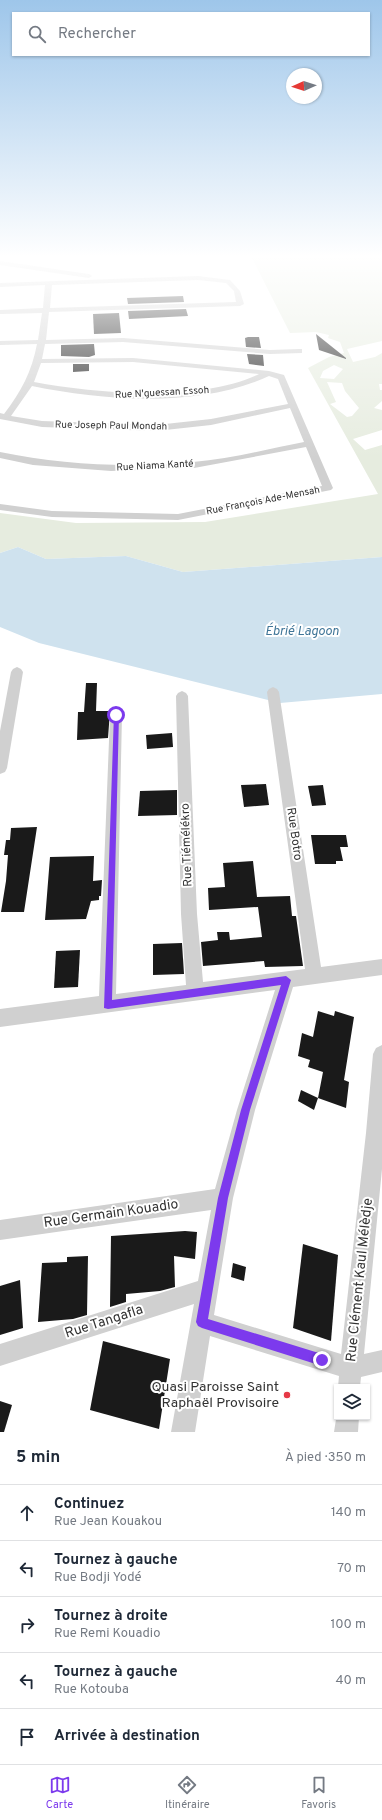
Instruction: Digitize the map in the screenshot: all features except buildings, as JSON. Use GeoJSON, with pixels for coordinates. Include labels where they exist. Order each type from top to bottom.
{"type":"FeatureCollection","features":[{"type":"Feature","properties":{"kind":"street"},"geometry":{"type":"LineString","coordinates":[[2,417],[22,396],[29,383],[37,361],[43,325]]}},
{"type":"Feature","properties":{"kind":"street"},"geometry":{"type":"LineString","coordinates":[[0,343],[123,340],[270,352],[299,351]]}},
{"type":"Feature","properties":{"kind":"street","name":"Rue François Ade-Mensah"},"geometry":{"type":"LineString","coordinates":[[0,507],[52,514],[123,517],[178,516],[328,488],[281,377],[269,373],[133,360],[37,361]]}},
{"type":"Feature","properties":{"kind":"street","name":"Rue N'guessan Essoh"},"geometry":{"type":"LineString","coordinates":[[29,383],[52,388],[102,394],[150,395],[216,390],[245,384],[269,373]]}},
{"type":"Feature","properties":{"kind":"street","name":"Rue Joseph Paul Mondah"},"geometry":{"type":"LineString","coordinates":[[2,417],[42,424],[156,428],[211,422],[294,405]]}},
{"type":"Feature","properties":{"kind":"street","name":"Rue Niama Kanté"},"geometry":{"type":"LineString","coordinates":[[0,455],[33,462],[111,468],[194,465],[309,444]]}},
{"type":"Feature","properties":{"kind":"street"},"geometry":{"type":"LineString","coordinates":[[0,768],[17,672]]}},
{"type":"Feature","properties":{"kind":"street","name":"Rue Botro"},"geometry":{"type":"LineString","coordinates":[[273,692],[314,977]]}},
{"type":"Feature","properties":{"kind":"street","name":"Rue Tiémélékro"},"geometry":{"type":"LineString","coordinates":[[182,696],[189,914],[195,993]]}},
{"type":"Feature","properties":{"kind":"street"},"geometry":{"type":"LineString","coordinates":[[108,1005],[116,715]]}},
{"type":"Feature","properties":{"kind":"street"},"geometry":{"type":"LineString","coordinates":[[0,1018],[108,1005],[382,967]]}},
{"type":"Feature","properties":{"kind":"street"},"geometry":{"type":"LineString","coordinates":[[182,1432],[223,1198],[246,1110],[286,980]]}},
{"type":"Feature","properties":{"kind":"street","name":"Rue Clément Kaul Mélèdje"},"geometry":{"type":"LineString","coordinates":[[350,1378],[379,1133],[382,1054]]}},
{"type":"Feature","properties":{"kind":"street","name":"Rue Germain Kouadio"},"geometry":{"type":"LineString","coordinates":[[0,1230],[223,1198]]}},
{"type":"Feature","properties":{"kind":"street","name":"Rue Tangafla"},"geometry":{"type":"LineString","coordinates":[[0,1355],[208,1289]]}},
{"type":"Feature","properties":{"kind":"street"},"geometry":{"type":"LineString","coordinates":[[202,1322],[350,1378],[382,1361]]}},
{"type":"Feature","properties":{"kind":"street"},"geometry":{"type":"LineString","coordinates":[[346,1432],[347,1420]]}},
{"type":"Feature","properties":{"kind":"shaded area"},"geometry":{"type":"Polygon","coordinates":[[[286,325],[382,325],[382,341],[347,349],[353,362],[375,357],[382,353],[382,384],[379,384],[380,390],[382,390],[382,401],[374,408],[382,410],[382,430],[353,439],[365,450],[382,445],[382,557],[183,572],[126,556],[46,559],[18,547],[0,553],[0,513],[76,523],[205,522],[378,494],[308,368],[329,357],[344,353],[340,342],[328,338],[329,335],[316,332],[290,333],[286,325]],[[334,365],[323,371],[320,378],[334,379],[343,369],[334,365]],[[327,382],[336,402],[330,404],[347,417],[352,416],[359,408],[345,391],[342,383],[327,382]]]}},
{"type":"Feature","properties":{"kind":"water","name":"Ébrié Lagoon"},"geometry":{"type":"Polygon","coordinates":[[[18,547],[46,559],[126,556],[183,572],[382,557],[382,694],[280,703],[39,643],[0,627],[0,553],[18,547]]]}},
{"type":"Feature","properties":{"kind":"place","name":"Quasi Paroisse Saint Raphaël Provisoire"},"geometry":{"type":"Point","coordinates":[287,1395]}},
{"type":"Feature","properties":{"kind":"route"},"geometry":{"type":"LineString","coordinates":[[116,715],[108,1005],[286,980],[246,1110],[223,1198],[202,1322],[322,1360]]}}]}
